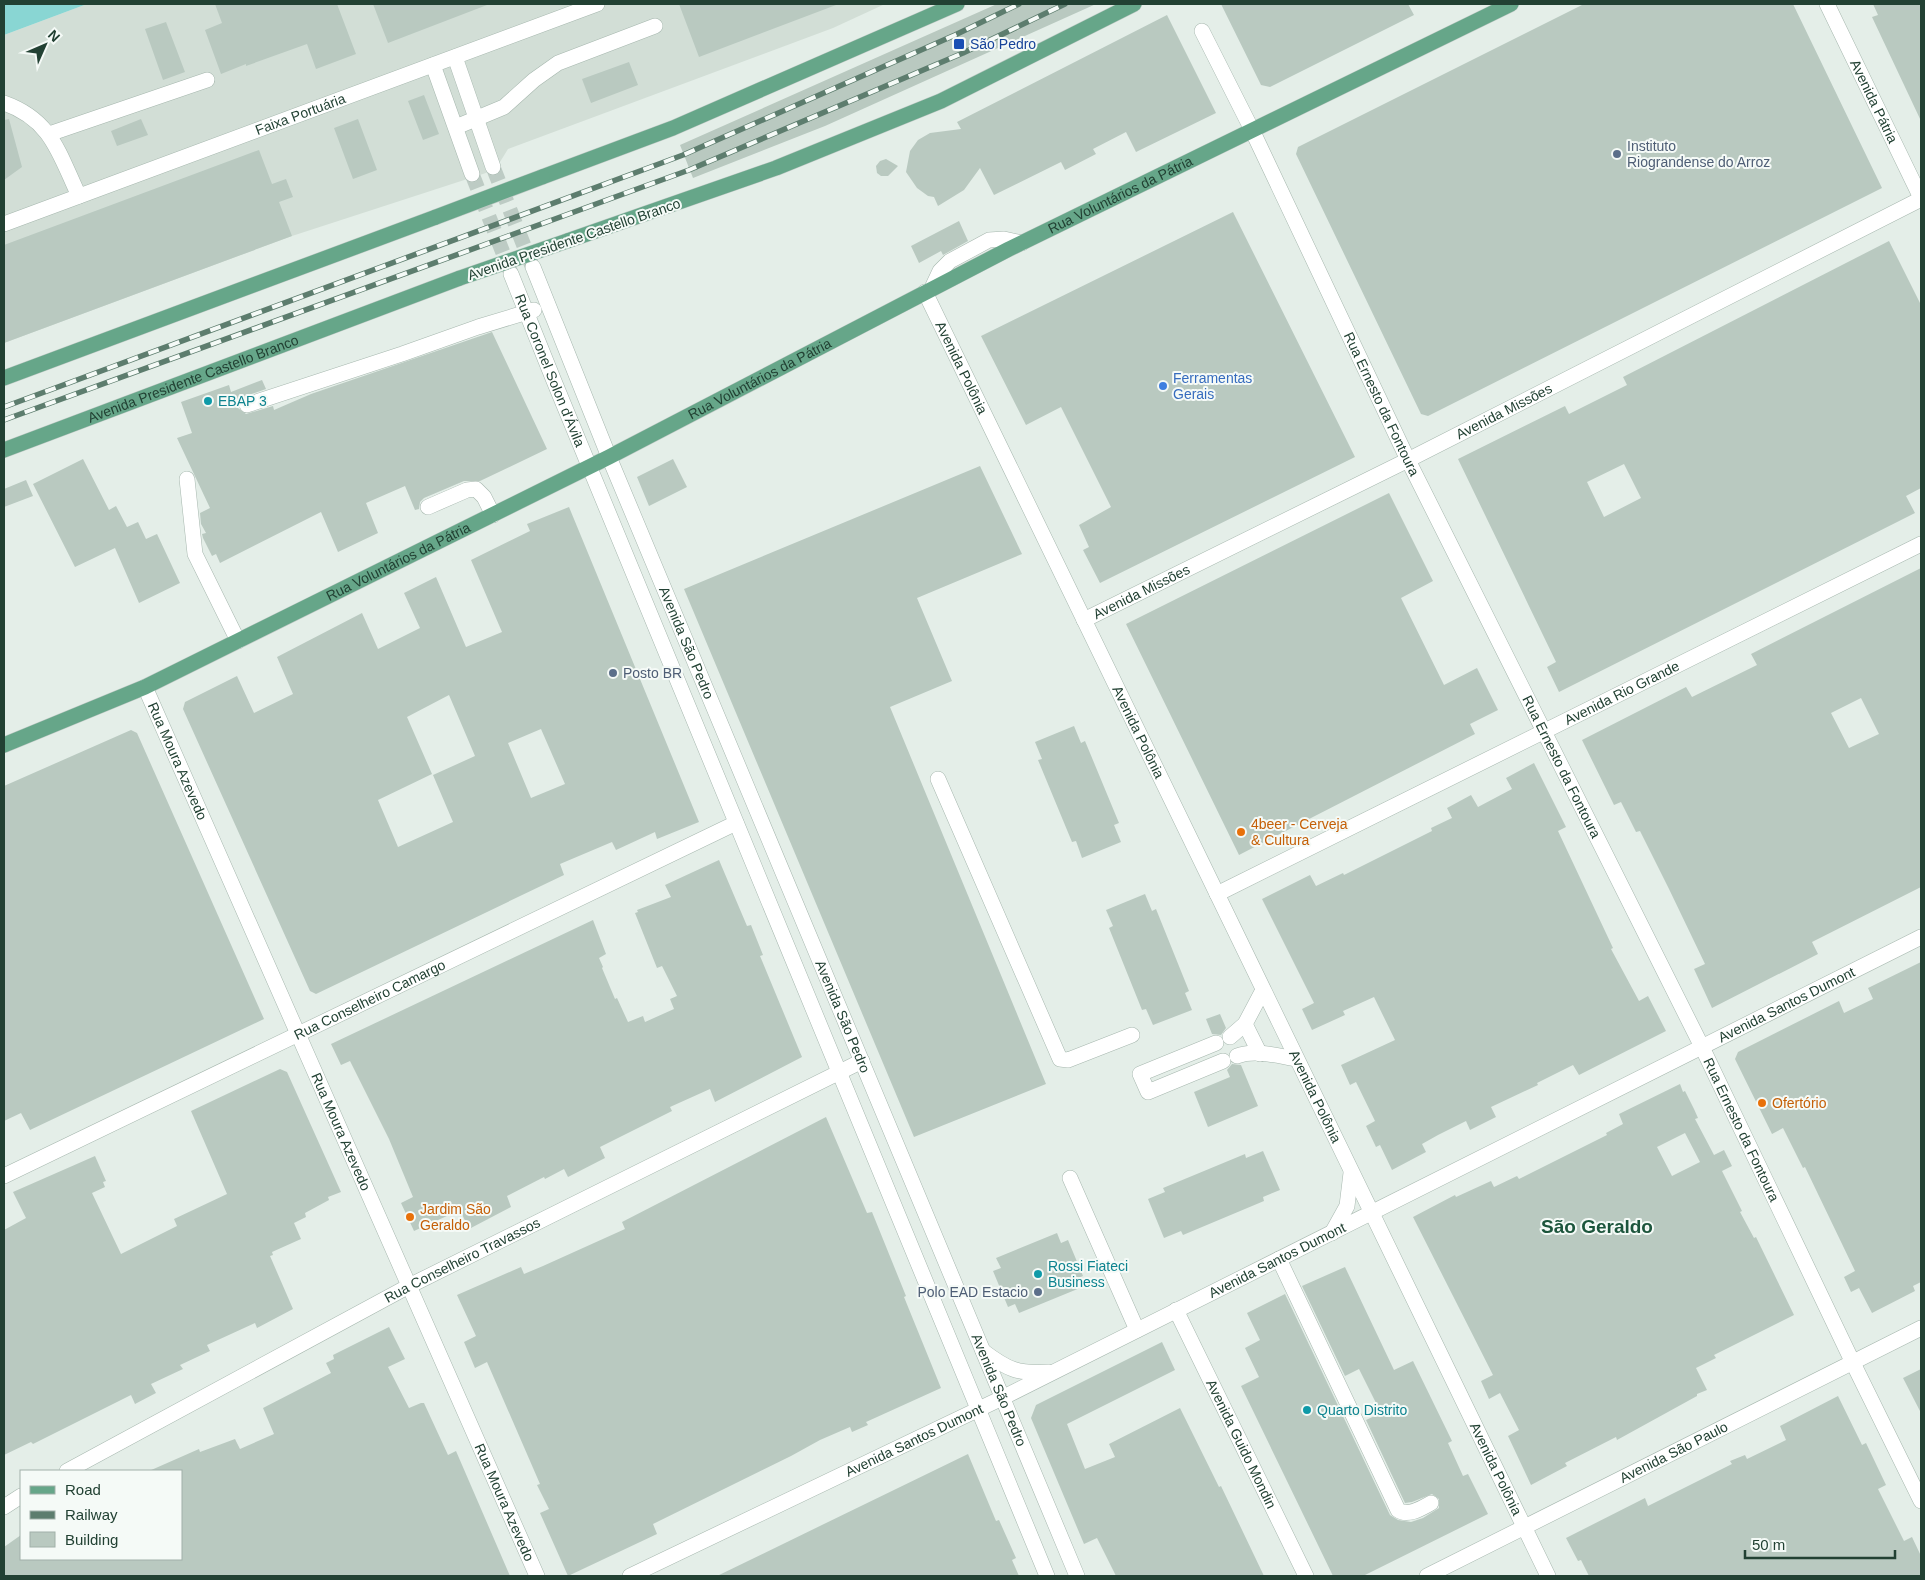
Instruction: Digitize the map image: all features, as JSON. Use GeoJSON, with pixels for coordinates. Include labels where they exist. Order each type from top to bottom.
{"type":"FeatureCollection","features":[{"type":"Feature","properties":{"kind":"main road"},"geometry":{"type":"LineString","coordinates":[[4,378],[673,128],[957,4]]}},
{"type":"Feature","properties":{"kind":"main road","name":"Avenida Presidente Castello Branco"},"geometry":{"type":"LineString","coordinates":[[4,450],[460,278],[776,168],[941,101],[1134,4]]}},
{"type":"Feature","properties":{"kind":"main road","name":"Rua Voluntários da Pátria"},"geometry":{"type":"LineString","coordinates":[[4,745],[145,687],[238,642],[609,457],[928,290],[1511,4]]}},
{"type":"Feature","properties":{"kind":"street","name":"Faixa Portuária"},"geometry":{"type":"LineString","coordinates":[[4,224],[597,4]]}},
{"type":"Feature","properties":{"kind":"street","name":"Avenida Pátria"},"geometry":{"type":"LineString","coordinates":[[1827,4],[1921,198]]}},
{"type":"Feature","properties":{"kind":"street"},"geometry":{"type":"LineString","coordinates":[[456,127],[504,107],[534,80],[558,63],[656,26]]}},
{"type":"Feature","properties":{"kind":"street","name":"Rua Ernesto da Fontoura"},"geometry":{"type":"LineString","coordinates":[[1202,31],[1252,130],[1408,460],[1702,1047],[1921,1501]]}},
{"type":"Feature","properties":{"kind":"street"},"geometry":{"type":"LineString","coordinates":[[455,57],[493,168]]}},
{"type":"Feature","properties":{"kind":"street"},"geometry":{"type":"LineString","coordinates":[[433,64],[472,174]]}},
{"type":"Feature","properties":{"kind":"street"},"geometry":{"type":"LineString","coordinates":[[49,134],[207,80]]}},
{"type":"Feature","properties":{"kind":"street"},"geometry":{"type":"LineString","coordinates":[[4,103],[35,119],[49,134],[79,196]]}},
{"type":"Feature","properties":{"kind":"street","name":"Avenida Missões"},"geometry":{"type":"LineString","coordinates":[[1084,620],[1408,460],[1921,198]]}},
{"type":"Feature","properties":{"kind":"street","name":"Rua Coronel Solon d'Ávila"},"geometry":{"type":"LineString","coordinates":[[533,267],[609,457]]}},
{"type":"Feature","properties":{"kind":"street","name":"Rua Coronel Solon d'Ávila"},"geometry":{"type":"LineString","coordinates":[[511,274],[589,467]]}},
{"type":"Feature","properties":{"kind":"street","name":"Avenida Polônia"},"geometry":{"type":"LineString","coordinates":[[928,290],[1084,620],[1548,1576]]}},
{"type":"Feature","properties":{"kind":"street"},"geometry":{"type":"LineString","coordinates":[[247,405],[478,327],[548,306]]}},
{"type":"Feature","properties":{"kind":"street","name":"Avenida São Pedro"},"geometry":{"type":"LineString","coordinates":[[609,457],[1077,1576]]}},
{"type":"Feature","properties":{"kind":"street","name":"Avenida São Pedro"},"geometry":{"type":"LineString","coordinates":[[589,467],[1047,1576]]}},
{"type":"Feature","properties":{"kind":"street"},"geometry":{"type":"LineString","coordinates":[[187,479],[195,554],[238,642]]}},
{"type":"Feature","properties":{"kind":"street"},"geometry":{"type":"LineString","coordinates":[[428,508],[467,490],[476,489],[484,497],[493,515]]}},
{"type":"Feature","properties":{"kind":"street","name":"Avenida Rio Grande"},"geometry":{"type":"LineString","coordinates":[[1217,894],[1921,544]]}},
{"type":"Feature","properties":{"kind":"street","name":"Rua Moura Azevedo"},"geometry":{"type":"LineString","coordinates":[[145,687],[537,1576]]}},
{"type":"Feature","properties":{"kind":"street"},"geometry":{"type":"LineString","coordinates":[[938,779],[1060,1059],[1068,1060],[1132,1035]]}},
{"type":"Feature","properties":{"kind":"street","name":"Rua Conselheiro Camargo"},"geometry":{"type":"LineString","coordinates":[[4,1176],[736,823]]}},
{"type":"Feature","properties":{"kind":"street","name":"Avenida Santos Dumont"},"geometry":{"type":"LineString","coordinates":[[630,1576],[1002,1398],[1921,937]]}},
{"type":"Feature","properties":{"kind":"street"},"geometry":{"type":"LineString","coordinates":[[1263,990],[1245,1024],[1223,1040],[1140,1074],[1148,1092],[1242,1054],[1260,1054],[1296,1059]]}},
{"type":"Feature","properties":{"kind":"street"},"geometry":{"type":"LineString","coordinates":[[1245,1024],[1260,1054]]}},
{"type":"Feature","properties":{"kind":"street","name":"Rua Conselheiro Travassos"},"geometry":{"type":"LineString","coordinates":[[69,1470],[408,1286],[862,1061]]}},
{"type":"Feature","properties":{"kind":"street"},"geometry":{"type":"LineString","coordinates":[[1332,1232],[1347,1206],[1351,1171]]}},
{"type":"Feature","properties":{"kind":"street"},"geometry":{"type":"LineString","coordinates":[[1070,1178],[1137,1330]]}},
{"type":"Feature","properties":{"kind":"street"},"geometry":{"type":"LineString","coordinates":[[1280,1259],[1398,1510],[1401,1513],[1408,1512],[1431,1503]]}},
{"type":"Feature","properties":{"kind":"street","name":"Avenida Guido Mondin"},"geometry":{"type":"LineString","coordinates":[[1176,1310],[1306,1576]]}},
{"type":"Feature","properties":{"kind":"street","name":"Avenida São Paulo"},"geometry":{"type":"LineString","coordinates":[[1427,1576],[1921,1328]]}},
{"type":"Feature","properties":{"kind":"street"},"geometry":{"type":"LineString","coordinates":[[982,1350],[1002,1366],[1017,1371],[1031,1373],[1053,1372]]}},
{"type":"Feature","properties":{"kind":"street"},"geometry":{"type":"LineString","coordinates":[[4,1507],[20,1497]]}},
{"type":"Feature","properties":{"kind":"shaded area"},"geometry":{"type":"Polygon","coordinates":[[[87,4],[885,4],[833,28],[508,149],[495,170],[292,236],[4,343],[4,35],[87,4]]]}},
{"type":"Feature","properties":{"kind":"water"},"geometry":{"type":"Polygon","coordinates":[[[4,4],[87,4],[4,35],[4,4]]]}},
{"type":"Feature","properties":{"kind":"building"},"geometry":{"type":"Polygon","coordinates":[[[215,4],[337,4],[356,54],[316,69],[307,44],[221,74],[205,30],[222,23],[215,4]]]}},
{"type":"Feature","properties":{"kind":"building"},"geometry":{"type":"Polygon","coordinates":[[[373,4],[487,4],[487,5],[388,43],[373,4]]]}},
{"type":"Feature","properties":{"kind":"building"},"geometry":{"type":"Polygon","coordinates":[[[679,4],[836,4],[836,5],[699,57],[679,4]]]}},
{"type":"Feature","properties":{"kind":"building"},"geometry":{"type":"Polygon","coordinates":[[[997,4],[1096,4],[825,126],[693,178],[680,145],[997,4]]]}},
{"type":"Feature","properties":{"kind":"building"},"geometry":{"type":"Polygon","coordinates":[[[1221,4],[1408,4],[1414,15],[1270,87],[1261,85],[1221,4]]]}},
{"type":"Feature","properties":{"kind":"building"},"geometry":{"type":"Polygon","coordinates":[[[1584,4],[1793,4],[1882,188],[1428,416],[1421,414],[1296,154],[1298,147],[1584,4]]]}},
{"type":"Feature","properties":{"kind":"building"},"geometry":{"type":"Polygon","coordinates":[[[1873,4],[1921,4],[1921,121],[1872,17],[1878,15],[1873,4]]]}},
{"type":"Feature","properties":{"kind":"building"},"geometry":{"type":"Polygon","coordinates":[[[1167,15],[1216,113],[1136,152],[1126,132],[1093,149],[1096,154],[1065,170],[1061,162],[994,195],[980,168],[964,190],[938,206],[934,197],[928,196],[917,188],[906,172],[910,151],[918,140],[930,133],[961,129],[957,122],[1167,15]]]}},
{"type":"Feature","properties":{"kind":"building"},"geometry":{"type":"Polygon","coordinates":[[[166,22],[185,72],[163,80],[145,29],[166,22]]]}},
{"type":"Feature","properties":{"kind":"building"},"geometry":{"type":"Polygon","coordinates":[[[629,62],[638,85],[591,103],[582,79],[629,62]]]}},
{"type":"Feature","properties":{"kind":"building"},"geometry":{"type":"Polygon","coordinates":[[[424,95],[439,134],[423,140],[408,101],[424,95]]]}},
{"type":"Feature","properties":{"kind":"building"},"geometry":{"type":"Polygon","coordinates":[[[9,119],[22,167],[4,180],[4,120],[9,119]]]}},
{"type":"Feature","properties":{"kind":"building"},"geometry":{"type":"Polygon","coordinates":[[[141,119],[148,135],[117,146],[111,131],[141,119]]]}},
{"type":"Feature","properties":{"kind":"building"},"geometry":{"type":"Polygon","coordinates":[[[358,119],[377,170],[353,179],[334,128],[358,119]]]}},
{"type":"Feature","properties":{"kind":"building"},"geometry":{"type":"Polygon","coordinates":[[[259,150],[272,184],[286,179],[293,197],[279,202],[292,236],[4,343],[4,245],[259,150]]]}},
{"type":"Feature","properties":{"kind":"building"},"geometry":{"type":"Polygon","coordinates":[[[886,159],[898,166],[888,176],[881,176],[877,173],[876,166],[880,161],[886,159]]]}},
{"type":"Feature","properties":{"kind":"building","name":"Ferramentas Gerais"},"geometry":{"type":"Polygon","coordinates":[[[1233,212],[1355,457],[1100,583],[1083,550],[1089,547],[1079,525],[1111,507],[1061,407],[1026,425],[981,336],[1233,212]]]}},
{"type":"Feature","properties":{"kind":"building"},"geometry":{"type":"Polygon","coordinates":[[[959,221],[968,241],[943,255],[941,251],[919,263],[911,246],[959,221]]]}},
{"type":"Feature","properties":{"kind":"building"},"geometry":{"type":"Polygon","coordinates":[[[1889,241],[1921,305],[1921,488],[1906,496],[1915,513],[1559,692],[1547,667],[1556,662],[1458,459],[1565,406],[1569,414],[1627,385],[1623,377],[1889,241]],[[1624,464],[1587,482],[1604,517],[1641,498],[1624,464]]]}},
{"type":"Feature","properties":{"kind":"building"},"geometry":{"type":"Polygon","coordinates":[[[492,332],[547,449],[480,481],[464,481],[424,498],[420,502],[419,509],[415,510],[405,486],[366,503],[378,533],[338,552],[321,512],[220,563],[216,554],[212,556],[203,538],[202,534],[206,533],[201,524],[200,513],[210,508],[177,438],[192,433],[181,402],[229,385],[231,392],[262,380],[266,389],[240,398],[238,408],[246,414],[273,406],[274,410],[311,394],[492,332]]]}},
{"type":"Feature","properties":{"kind":"building"},"geometry":{"type":"Polygon","coordinates":[[[83,459],[109,510],[116,506],[127,527],[138,522],[146,539],[157,534],[180,583],[139,603],[115,548],[75,567],[33,484],[83,459]]]}},
{"type":"Feature","properties":{"kind":"building"},"geometry":{"type":"Polygon","coordinates":[[[673,459],[687,487],[649,506],[637,477],[673,459]]]}},
{"type":"Feature","properties":{"kind":"building"},"geometry":{"type":"Polygon","coordinates":[[[980,466],[1022,554],[917,598],[952,681],[890,707],[1046,1084],[914,1137],[684,589],[980,466]]]}},
{"type":"Feature","properties":{"kind":"building"},"geometry":{"type":"Polygon","coordinates":[[[26,480],[33,496],[4,507],[4,489],[26,480]]]}},
{"type":"Feature","properties":{"kind":"building"},"geometry":{"type":"Polygon","coordinates":[[[1389,493],[1433,581],[1401,598],[1444,685],[1477,668],[1498,710],[1470,724],[1475,734],[1239,855],[1126,624],[1389,493]]]}},
{"type":"Feature","properties":{"kind":"building"},"geometry":{"type":"Polygon","coordinates":[[[569,507],[699,822],[657,839],[655,832],[616,850],[612,842],[560,864],[564,875],[316,994],[310,991],[183,709],[185,702],[237,676],[254,713],[293,694],[277,657],[362,613],[378,649],[420,628],[404,593],[436,577],[466,647],[502,632],[471,560],[530,531],[527,524],[569,507]],[[449,695],[407,717],[432,774],[378,800],[398,847],[453,822],[433,775],[475,756],[449,695]],[[541,729],[508,743],[531,798],[565,784],[541,729]]]}},
{"type":"Feature","properties":{"kind":"building"},"geometry":{"type":"Polygon","coordinates":[[[1921,568],[1921,887],[1812,942],[1818,954],[1712,1008],[1694,969],[1705,964],[1669,889],[1640,831],[1636,832],[1621,802],[1614,805],[1582,740],[1686,687],[1692,697],[1757,665],[1751,654],[1921,568]],[[1861,698],[1831,713],[1849,748],[1879,734],[1861,698]]]}},
{"type":"Feature","properties":{"kind":"building"},"geometry":{"type":"Polygon","coordinates":[[[1074,726],[1081,743],[1085,741],[1119,823],[1114,825],[1121,842],[1082,858],[1076,841],[1072,842],[1038,760],[1042,759],[1035,742],[1074,726]]]}},
{"type":"Feature","properties":{"kind":"building"},"geometry":{"type":"Polygon","coordinates":[[[131,730],[137,733],[264,1019],[30,1130],[21,1113],[4,1121],[4,786],[131,730]]]}},
{"type":"Feature","properties":{"kind":"building"},"geometry":{"type":"Polygon","coordinates":[[[1534,763],[1566,827],[1558,831],[1613,948],[1611,949],[1639,1001],[1648,996],[1666,1031],[1579,1075],[1573,1065],[1537,1083],[1538,1085],[1491,1107],[1496,1117],[1470,1130],[1466,1121],[1438,1135],[1422,1144],[1426,1152],[1392,1170],[1380,1145],[1376,1147],[1366,1126],[1375,1121],[1356,1082],[1350,1085],[1341,1065],[1395,1040],[1374,997],[1343,1011],[1345,1015],[1312,1030],[1302,1009],[1314,1003],[1262,899],[1310,875],[1316,886],[1343,873],[1344,875],[1432,831],[1431,828],[1452,818],[1447,808],[1471,795],[1478,807],[1512,789],[1506,778],[1534,763]]]}},
{"type":"Feature","properties":{"kind":"building"},"geometry":{"type":"Polygon","coordinates":[[[719,860],[747,926],[751,925],[763,955],[760,956],[802,1057],[715,1102],[710,1089],[670,1107],[672,1111],[600,1147],[605,1158],[568,1177],[564,1169],[507,1196],[511,1207],[469,1229],[460,1210],[414,1231],[401,1203],[413,1197],[389,1139],[350,1061],[341,1065],[331,1044],[593,920],[606,954],[599,958],[602,968],[615,999],[617,998],[628,1022],[643,1016],[645,1022],[674,1009],[670,999],[677,996],[662,966],[657,968],[635,913],[638,912],[637,910],[671,897],[665,885],[719,860]]]}},
{"type":"Feature","properties":{"kind":"building"},"geometry":{"type":"Polygon","coordinates":[[[1145,894],[1152,911],[1156,909],[1189,991],[1185,993],[1192,1010],[1153,1025],[1146,1009],[1142,1010],[1109,928],[1113,926],[1106,910],[1145,894]]]}},
{"type":"Feature","properties":{"kind":"building"},"geometry":{"type":"Polygon","coordinates":[[[1921,962],[1921,1282],[1913,1286],[1915,1291],[1872,1313],[1859,1288],[1851,1292],[1844,1277],[1855,1271],[1805,1167],[1803,1168],[1783,1128],[1772,1134],[1735,1059],[1738,1052],[1839,1001],[1844,1013],[1873,999],[1868,988],[1921,962]]]}},
{"type":"Feature","properties":{"kind":"building"},"geometry":{"type":"Polygon","coordinates":[[[1220,1014],[1226,1028],[1221,1035],[1212,1034],[1206,1019],[1220,1014]]]}},
{"type":"Feature","properties":{"kind":"building"},"geometry":{"type":"Polygon","coordinates":[[[1232,1064],[1241,1065],[1258,1106],[1208,1127],[1194,1092],[1230,1077],[1227,1070],[1232,1064]]]}},
{"type":"Feature","properties":{"kind":"building"},"geometry":{"type":"Polygon","coordinates":[[[280,1069],[287,1072],[341,1192],[328,1197],[329,1200],[305,1213],[306,1217],[294,1223],[301,1239],[272,1252],[273,1255],[270,1256],[293,1309],[257,1328],[255,1323],[207,1345],[210,1351],[180,1365],[183,1369],[151,1384],[156,1393],[135,1404],[131,1395],[33,1444],[31,1442],[4,1455],[4,1230],[26,1218],[13,1192],[95,1156],[106,1181],[103,1182],[105,1187],[92,1193],[121,1254],[177,1226],[174,1219],[227,1194],[191,1111],[280,1069]]]}},
{"type":"Feature","properties":{"kind":"building"},"geometry":{"type":"Polygon","coordinates":[[[1680,1084],[1694,1109],[1698,1118],[1695,1119],[1714,1155],[1724,1150],[1732,1166],[1722,1171],[1742,1211],[1740,1212],[1754,1238],[1756,1237],[1794,1315],[1714,1355],[1716,1358],[1696,1368],[1707,1390],[1617,1440],[1616,1437],[1565,1463],[1567,1466],[1531,1485],[1508,1436],[1519,1430],[1500,1393],[1489,1399],[1481,1381],[1493,1375],[1413,1217],[1455,1195],[1456,1197],[1491,1181],[1494,1187],[1517,1176],[1519,1179],[1607,1135],[1606,1133],[1623,1124],[1619,1114],[1680,1084]],[[1685,1133],[1657,1147],[1672,1176],[1700,1162],[1685,1133]]]}},
{"type":"Feature","properties":{"kind":"building"},"geometry":{"type":"Polygon","coordinates":[[[826,1117],[867,1213],[872,1212],[941,1388],[866,1422],[868,1425],[852,1432],[850,1427],[820,1440],[653,1524],[657,1534],[568,1576],[540,1513],[549,1509],[537,1485],[540,1484],[487,1362],[475,1368],[464,1342],[476,1336],[457,1295],[521,1267],[524,1274],[625,1229],[622,1222],[826,1117]]]}},
{"type":"Feature","properties":{"kind":"building"},"geometry":{"type":"Polygon","coordinates":[[[1263,1151],[1280,1190],[1263,1197],[1264,1201],[1183,1235],[1181,1231],[1164,1238],[1148,1199],[1165,1192],[1163,1188],[1245,1154],[1246,1158],[1263,1151]]]}},
{"type":"Feature","properties":{"kind":"building","name":"Rossi Fiateci Business"},"geometry":{"type":"Polygon","coordinates":[[[1057,1233],[1061,1243],[1068,1240],[1083,1276],[1076,1279],[1080,1288],[1019,1313],[1015,1304],[1008,1307],[993,1271],[1001,1268],[996,1258],[1057,1233]]]}},
{"type":"Feature","properties":{"kind":"building"},"geometry":{"type":"Polygon","coordinates":[[[1345,1267],[1394,1370],[1413,1361],[1452,1441],[1448,1443],[1463,1476],[1468,1474],[1488,1514],[1363,1576],[1333,1576],[1241,1386],[1259,1377],[1245,1348],[1260,1340],[1247,1313],[1285,1294],[1390,1515],[1398,1520],[1411,1522],[1423,1518],[1439,1508],[1439,1499],[1432,1494],[1405,1503],[1366,1420],[1381,1413],[1359,1369],[1345,1376],[1302,1286],[1345,1267]]]}},
{"type":"Feature","properties":{"kind":"building"},"geometry":{"type":"Polygon","coordinates":[[[389,1327],[405,1359],[388,1367],[409,1408],[424,1403],[448,1455],[456,1451],[510,1576],[4,1576],[4,1547],[20,1536],[20,1560],[182,1560],[182,1470],[151,1470],[199,1449],[200,1452],[235,1439],[240,1449],[274,1434],[263,1408],[331,1373],[326,1363],[334,1359],[333,1355],[389,1327]]]}},
{"type":"Feature","properties":{"kind":"building"},"geometry":{"type":"Polygon","coordinates":[[[1162,1342],[1175,1370],[1067,1424],[1085,1469],[1115,1457],[1109,1444],[1180,1408],[1219,1487],[1221,1486],[1264,1576],[1116,1576],[1097,1538],[1084,1544],[1031,1418],[1036,1405],[1162,1342]]]}},
{"type":"Feature","properties":{"kind":"building"},"geometry":{"type":"Polygon","coordinates":[[[1921,1369],[1921,1413],[1903,1378],[1921,1369]]]}},
{"type":"Feature","properties":{"kind":"building"},"geometry":{"type":"Polygon","coordinates":[[[1838,1396],[1862,1445],[1866,1443],[1886,1485],[1878,1489],[1904,1541],[1912,1537],[1921,1556],[1921,1576],[1589,1576],[1581,1560],[1578,1561],[1566,1538],[1645,1498],[1648,1506],[1732,1464],[1730,1461],[1745,1455],[1747,1459],[1786,1440],[1780,1426],[1838,1396]]]}},
{"type":"Feature","properties":{"kind":"building"},"geometry":{"type":"Polygon","coordinates":[[[968,1454],[996,1521],[999,1520],[1016,1558],[1012,1560],[1019,1576],[717,1576],[968,1454]]]}},
{"type":"Feature","properties":{"kind":"tunnel"},"geometry":{"type":"LineString","coordinates":[[493,167],[532,266]]}},
{"type":"Feature","properties":{"kind":"tunnel"},"geometry":{"type":"LineString","coordinates":[[472,174],[511,273]]}},
{"type":"Feature","properties":{"kind":"railway"},"geometry":{"type":"LineString","coordinates":[[4,407],[683,155],[955,35],[1019,4]]}},
{"type":"Feature","properties":{"kind":"railway"},"geometry":{"type":"LineString","coordinates":[[4,420],[689,170],[963,53],[1065,4]]}},
{"type":"Feature","properties":{"kind":"place","name":"São Pedro"},"geometry":{"type":"Point","coordinates":[959,44]}},
{"type":"Feature","properties":{"kind":"place","name":"Instituto Riograndense do Arroz"},"geometry":{"type":"Point","coordinates":[1617,154]}},
{"type":"Feature","properties":{"kind":"place","name":"Ferramentas Gerais"},"geometry":{"type":"Point","coordinates":[1163,386]}},
{"type":"Feature","properties":{"kind":"place","name":"EBAP 3"},"geometry":{"type":"Point","coordinates":[208,401]}},
{"type":"Feature","properties":{"kind":"place","name":"Posto BR"},"geometry":{"type":"Point","coordinates":[613,673]}},
{"type":"Feature","properties":{"kind":"place","name":"4beer - Cerveja & Cultura"},"geometry":{"type":"Point","coordinates":[1241,832]}},
{"type":"Feature","properties":{"kind":"place","name":"Ofertório"},"geometry":{"type":"Point","coordinates":[1762,1103]}},
{"type":"Feature","properties":{"kind":"place","name":"Jardim São Geraldo"},"geometry":{"type":"Point","coordinates":[410,1217]}},
{"type":"Feature","properties":{"kind":"place","name":"Rossi Fiateci Business"},"geometry":{"type":"Point","coordinates":[1038,1274]}},
{"type":"Feature","properties":{"kind":"place","name":"Polo EAD Estacio"},"geometry":{"type":"Point","coordinates":[1038,1292]}},
{"type":"Feature","properties":{"kind":"place","name":"Quarto Distrito"},"geometry":{"type":"Point","coordinates":[1307,1410]}},
{"type":"Feature","properties":{"kind":"district","name":"São Geraldo"},"geometry":{"type":"Point","coordinates":[1597,1226]}}]}
